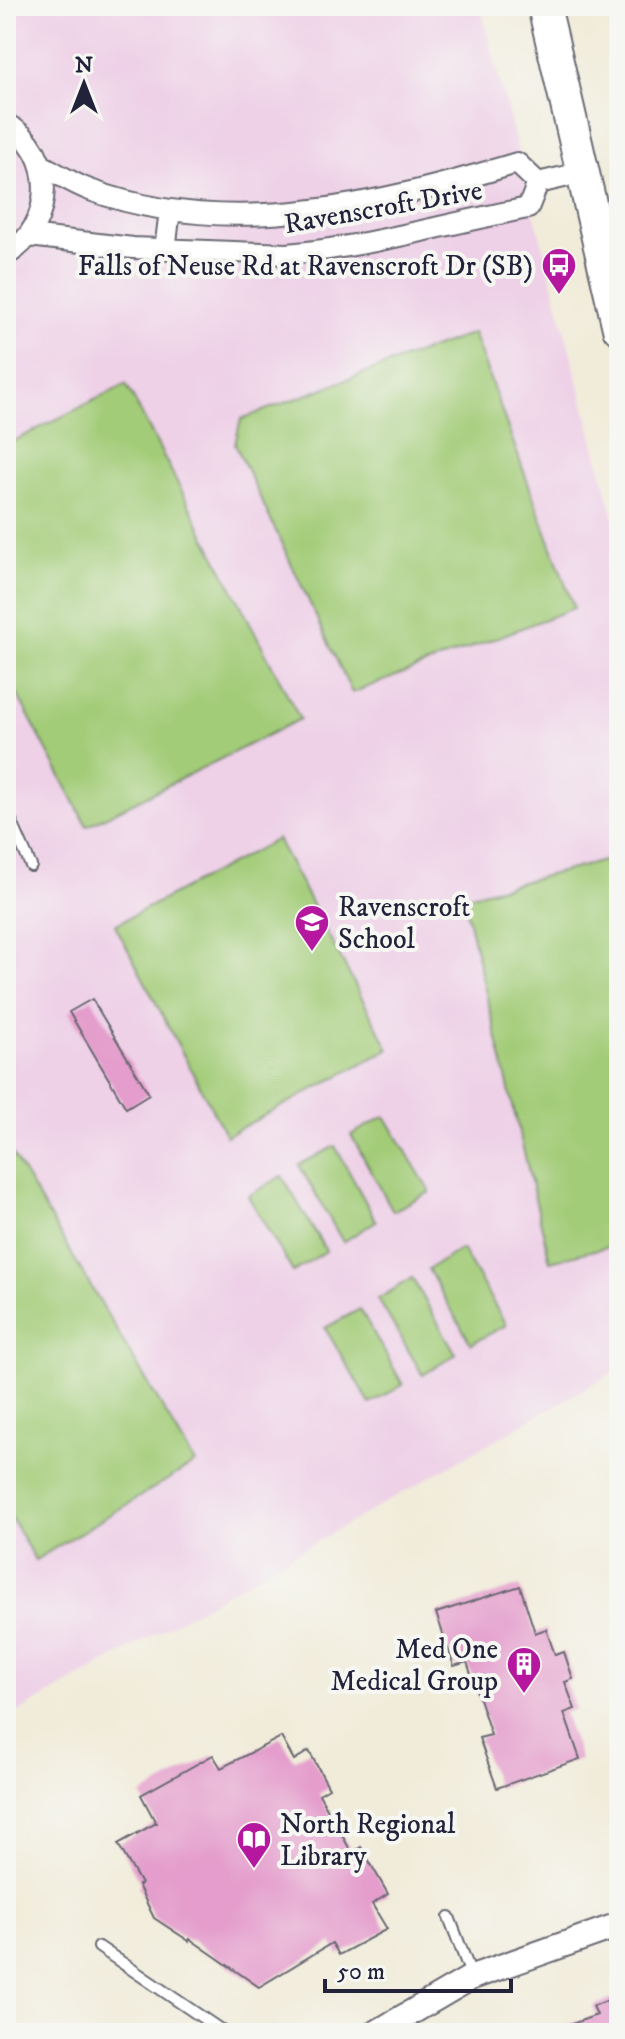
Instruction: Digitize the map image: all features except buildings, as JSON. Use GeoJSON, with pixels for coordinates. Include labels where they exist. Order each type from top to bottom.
{"type":"FeatureCollection","features":[{"type":"Feature","properties":{"kind":"main road"},"geometry":{"type":"LineString","coordinates":[[544,6],[619,328]]}},
{"type":"Feature","properties":{"kind":"street","name":"Ravenscroft Drive"},"geometry":{"type":"LineString","coordinates":[[6,124],[30,144],[41,165],[89,189],[170,210],[258,215],[335,208],[415,192],[517,163],[538,183],[528,208],[391,239],[287,254],[165,250],[29,236]]}},
{"type":"Feature","properties":{"kind":"street"},"geometry":{"type":"LineString","coordinates":[[6,255],[29,236],[41,214],[45,189],[41,165]]}},
{"type":"Feature","properties":{"kind":"street"},"geometry":{"type":"LineString","coordinates":[[538,183],[585,172]]}},
{"type":"Feature","properties":{"kind":"street"},"geometry":{"type":"LineString","coordinates":[[165,250],[170,210]]}},
{"type":"Feature","properties":{"kind":"street"},"geometry":{"type":"LineString","coordinates":[[376,2033],[472,1977],[619,1925]]}},
{"type":"Feature","properties":{"kind":"lane"},"geometry":{"type":"LineString","coordinates":[[6,809],[31,866]]}},
{"type":"Feature","properties":{"kind":"lane"},"geometry":{"type":"LineString","coordinates":[[449,1917],[472,1977]]}},
{"type":"Feature","properties":{"kind":"lane"},"geometry":{"type":"LineString","coordinates":[[99,1947],[225,2033]]}},
{"type":"Feature","properties":{"kind":"shaded area","name":"Ravenscroft School"},"geometry":{"type":"Polygon","coordinates":[[[6,6],[480,6],[619,538],[619,1369],[6,1719],[6,6]]]}},
{"type":"Feature","properties":{"kind":"green space"},"geometry":{"type":"Polygon","coordinates":[[[473,333],[574,608],[352,693],[235,444],[241,419],[473,333]]]}},
{"type":"Feature","properties":{"kind":"green space"},"geometry":{"type":"Polygon","coordinates":[[[126,384],[300,719],[87,826],[6,673],[6,445],[126,384]]]}},
{"type":"Feature","properties":{"kind":"green space"},"geometry":{"type":"Polygon","coordinates":[[[277,839],[389,1049],[226,1136],[115,925],[277,839]]]}},
{"type":"Feature","properties":{"kind":"green space"},"geometry":{"type":"Polygon","coordinates":[[[619,857],[619,1244],[550,1261],[463,897],[619,857]]]}},
{"type":"Feature","properties":{"kind":"green space"},"geometry":{"type":"Polygon","coordinates":[[[385,1116],[430,1192],[393,1211],[351,1135],[385,1116]]]}},
{"type":"Feature","properties":{"kind":"green space"},"geometry":{"type":"Polygon","coordinates":[[[6,1143],[195,1463],[35,1560],[6,1509],[6,1143]]]}},
{"type":"Feature","properties":{"kind":"green space"},"geometry":{"type":"Polygon","coordinates":[[[335,1146],[376,1221],[343,1242],[299,1165],[335,1146]]]}},
{"type":"Feature","properties":{"kind":"green space"},"geometry":{"type":"Polygon","coordinates":[[[282,1176],[326,1251],[293,1272],[248,1196],[282,1176]]]}},
{"type":"Feature","properties":{"kind":"green space"},"geometry":{"type":"Polygon","coordinates":[[[462,1249],[506,1325],[471,1344],[428,1269],[462,1249]]]}},
{"type":"Feature","properties":{"kind":"green space"},"geometry":{"type":"Polygon","coordinates":[[[412,1278],[456,1354],[423,1375],[378,1299],[412,1278]]]}},
{"type":"Feature","properties":{"kind":"green space"},"geometry":{"type":"Polygon","coordinates":[[[360,1309],[403,1385],[370,1404],[325,1328],[360,1309]]]}},
{"type":"Feature","properties":{"kind":"place","name":"Falls of Neuse Rd at Ravenscroft Dr (SB)"},"geometry":{"type":"Point","coordinates":[559,296]}},
{"type":"Feature","properties":{"kind":"place","name":"Ravenscroft School"},"geometry":{"type":"Point","coordinates":[312,953]}},
{"type":"Feature","properties":{"kind":"place","name":"Med One Medical Group"},"geometry":{"type":"Point","coordinates":[524,1695]}},
{"type":"Feature","properties":{"kind":"place","name":"North Regional Library"},"geometry":{"type":"Point","coordinates":[254,1870]}}]}
